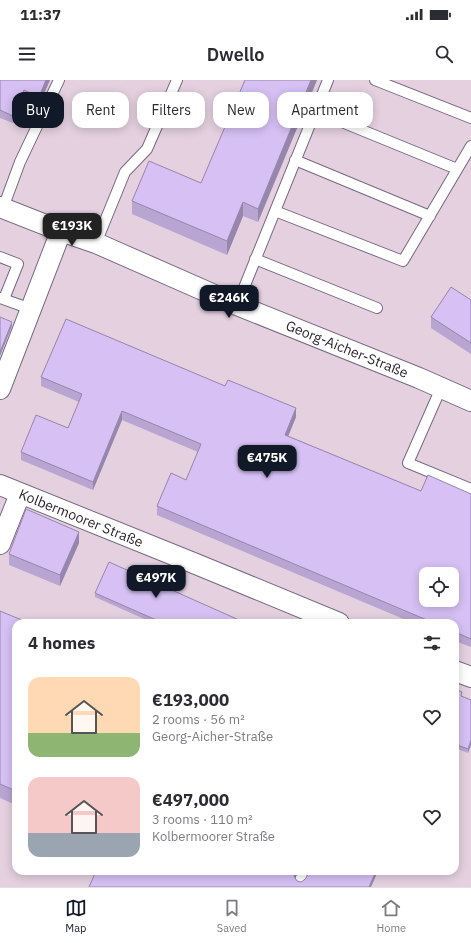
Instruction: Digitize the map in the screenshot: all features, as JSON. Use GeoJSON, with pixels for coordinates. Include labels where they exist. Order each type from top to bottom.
{"type":"FeatureCollection","features":[{"type":"Feature","properties":{"kind":"street","name":"Georg-Aicher-Straße"},"geometry":{"type":"LineString","coordinates":[[1,207],[96,244],[471,401]]}},
{"type":"Feature","properties":{"kind":"street"},"geometry":{"type":"LineString","coordinates":[[0,389],[61,231]]}},
{"type":"Feature","properties":{"kind":"street","name":"Kolbermoorer Straße"},"geometry":{"type":"LineString","coordinates":[[0,485],[329,619]]}},
{"type":"Feature","properties":{"kind":"street"},"geometry":{"type":"LineString","coordinates":[[0,544],[20,494]]}},
{"type":"Feature","properties":{"kind":"street"},"geometry":{"type":"LineString","coordinates":[[459,672],[471,677]]}},
{"type":"Feature","properties":{"kind":"lane"},"geometry":{"type":"LineString","coordinates":[[1,207],[20,162],[59,80]]}},
{"type":"Feature","properties":{"kind":"lane"},"geometry":{"type":"LineString","coordinates":[[96,244],[125,172],[147,149],[177,80]]}},
{"type":"Feature","properties":{"kind":"lane"},"geometry":{"type":"LineString","coordinates":[[323,92],[328,80]]}},
{"type":"Feature","properties":{"kind":"lane"},"geometry":{"type":"LineString","coordinates":[[375,80],[471,118]]}},
{"type":"Feature","properties":{"kind":"lane"},"geometry":{"type":"LineString","coordinates":[[237,304],[308,128]]}},
{"type":"Feature","properties":{"kind":"lane"},"geometry":{"type":"LineString","coordinates":[[357,128],[457,169]]}},
{"type":"Feature","properties":{"kind":"lane"},"geometry":{"type":"LineString","coordinates":[[275,210],[402,261],[471,146]]}},
{"type":"Feature","properties":{"kind":"lane"},"geometry":{"type":"LineString","coordinates":[[295,160],[430,216]]}},
{"type":"Feature","properties":{"kind":"lane"},"geometry":{"type":"LineString","coordinates":[[0,257],[18,264],[2,299],[30,309]]}},
{"type":"Feature","properties":{"kind":"lane"},"geometry":{"type":"LineString","coordinates":[[255,259],[377,308]]}},
{"type":"Feature","properties":{"kind":"lane"},"geometry":{"type":"LineString","coordinates":[[441,388],[408,463],[471,489]]}},
{"type":"Feature","properties":{"kind":"shaded area"},"geometry":{"type":"Polygon","coordinates":[[[0,80],[471,80],[471,887],[0,887],[0,80]]]}},
{"type":"Feature","properties":{"kind":"building"},"geometry":{"type":"Polygon","coordinates":[[[0,80],[46,80],[41,92],[28,92],[24,90],[23,92],[12,92],[12,116],[0,110],[0,80]]]}},
{"type":"Feature","properties":{"kind":"building"},"geometry":{"type":"Polygon","coordinates":[[[245,80],[311,80],[306,92],[277,92],[277,128],[291,128],[258,209],[243,202],[227,241],[132,201],[149,161],[201,183],[224,128],[269,128],[269,92],[240,92],[245,80]]]}},
{"type":"Feature","properties":{"kind":"building"},"geometry":{"type":"Polygon","coordinates":[[[451,287],[471,300],[471,343],[431,317],[451,287]]]}},
{"type":"Feature","properties":{"kind":"building"},"geometry":{"type":"Polygon","coordinates":[[[0,317],[12,322],[0,352],[0,317]]]}},
{"type":"Feature","properties":{"kind":"building"},"geometry":{"type":"Polygon","coordinates":[[[66,319],[225,386],[228,380],[296,408],[285,435],[421,491],[428,475],[471,494],[471,639],[459,634],[459,619],[425,619],[157,506],[171,473],[186,480],[201,444],[122,411],[93,482],[21,452],[36,415],[68,428],[82,394],[41,377],[66,319]]]}},
{"type":"Feature","properties":{"kind":"building"},"geometry":{"type":"Polygon","coordinates":[[[26,509],[79,532],[60,575],[9,554],[26,509]]]}},
{"type":"Feature","properties":{"kind":"building"},"geometry":{"type":"Polygon","coordinates":[[[109,562],[237,619],[154,619],[95,593],[109,562]]]}},
{"type":"Feature","properties":{"kind":"building"},"geometry":{"type":"Polygon","coordinates":[[[0,611],[19,619],[12,619],[12,789],[0,784],[0,611]]]}},
{"type":"Feature","properties":{"kind":"building"},"geometry":{"type":"Polygon","coordinates":[[[459,691],[462,692],[461,696],[471,700],[471,740],[468,749],[459,746],[459,691]]]}},
{"type":"Feature","properties":{"kind":"building"},"geometry":{"type":"Polygon","coordinates":[[[94,875],[294,875],[297,881],[301,882],[307,875],[374,875],[369,887],[89,887],[94,875]]]}}]}
